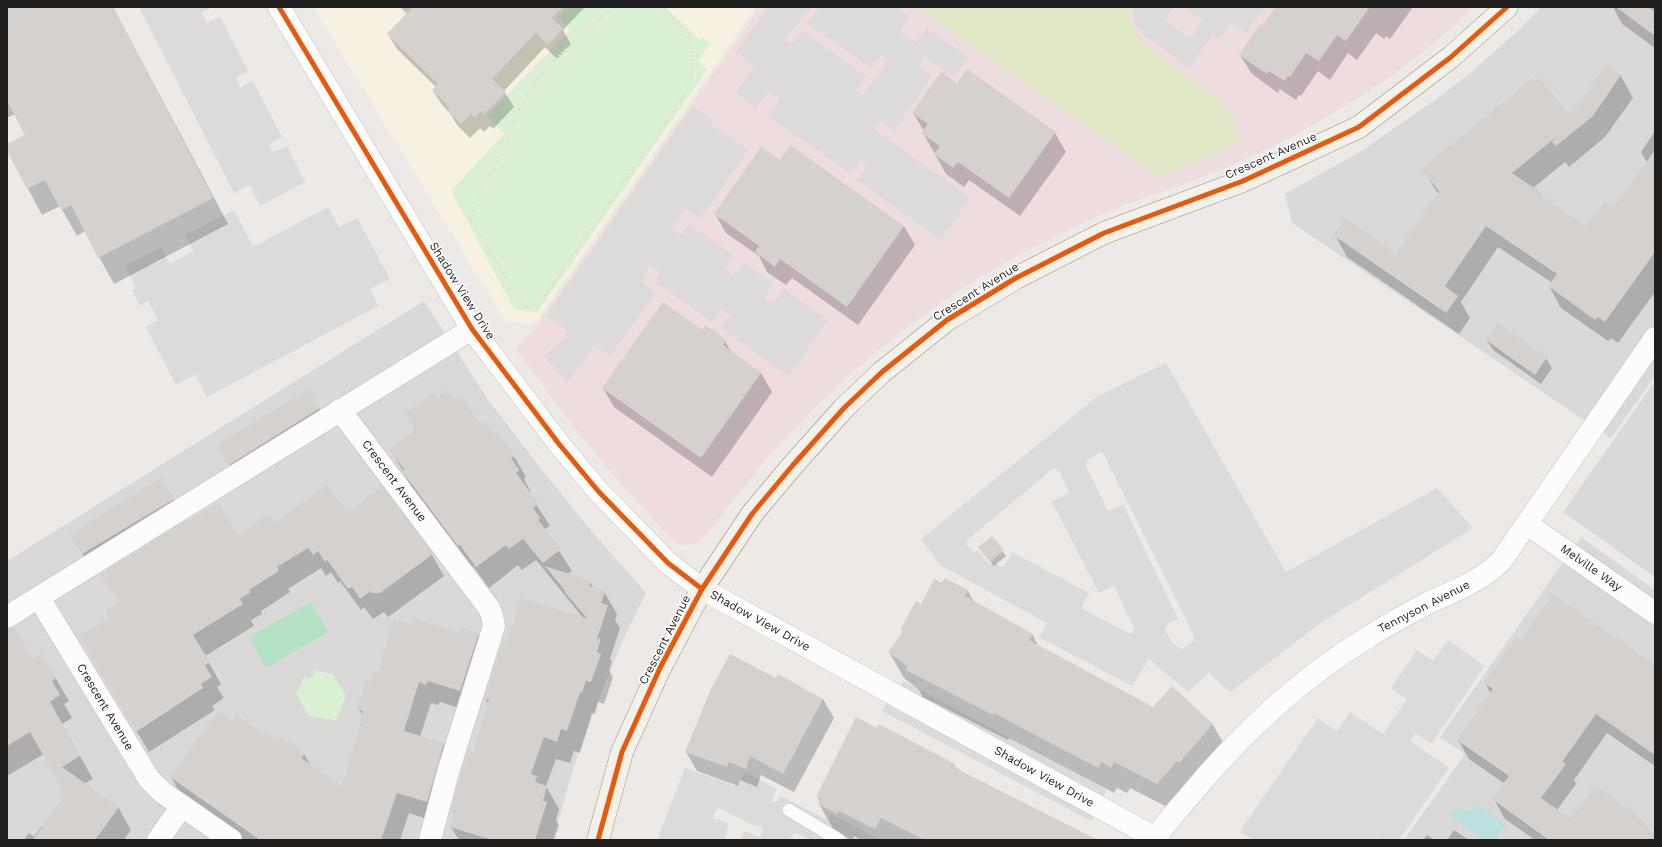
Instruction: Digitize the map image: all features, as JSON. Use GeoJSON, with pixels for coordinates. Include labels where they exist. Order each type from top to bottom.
{"type":"FeatureCollection","features":[{"type":"Feature","properties":{"kind":"street","name":"Shadow View Drive"},"geometry":{"type":"LineString","coordinates":[[279,7],[472,329],[559,444],[599,492],[668,563],[702,589],[1156,839]]}},
{"type":"Feature","properties":{"kind":"street","name":"Crescent Avenue"},"geometry":{"type":"LineString","coordinates":[[598,840],[622,752],[660,668],[702,589],[752,514],[828,425],[855,396],[882,372],[947,320],[998,288],[1104,233],[1243,180],[1359,127],[1451,57],[1502,9]]}},
{"type":"Feature","properties":{"kind":"street"},"geometry":{"type":"LineString","coordinates":[[7,617],[472,329]]}},
{"type":"Feature","properties":{"kind":"street","name":"Tennyson Avenue"},"geometry":{"type":"LineString","coordinates":[[1156,839],[1204,778],[1246,734],[1285,698],[1319,670],[1370,636],[1426,604],[1479,579],[1500,561],[1655,338]]}},
{"type":"Feature","properties":{"kind":"street","name":"Crescent Avenue"},"geometry":{"type":"LineString","coordinates":[[340,410],[489,608],[494,621],[494,626],[448,772],[430,840]]}},
{"type":"Feature","properties":{"kind":"street","name":"Melville Way"},"geometry":{"type":"LineString","coordinates":[[1526,524],[1655,613]]}},
{"type":"Feature","properties":{"kind":"street","name":"Crescent Avenue"},"geometry":{"type":"LineString","coordinates":[[39,598],[144,772],[154,785],[231,840]]}},
{"type":"Feature","properties":{"kind":"street"},"geometry":{"type":"LineString","coordinates":[[158,840],[182,806]]}},
{"type":"Feature","properties":{"kind":"lane"},"geometry":{"type":"LineString","coordinates":[[789,810],[839,840]]}},
{"type":"Feature","properties":{"kind":"path"},"geometry":{"type":"LineString","coordinates":[[614,7],[551,63],[533,85],[519,110],[506,147],[480,192],[471,214],[471,219],[518,300],[522,304],[529,307],[535,306],[541,301],[691,84],[693,66],[689,38],[687,33],[661,7]]}},
{"type":"Feature","properties":{"kind":"shaded area"},"geometry":{"type":"Polygon","coordinates":[[[139,7],[212,7],[201,13],[207,23],[220,17],[248,71],[236,77],[240,87],[253,81],[282,137],[269,144],[273,152],[287,146],[305,182],[260,206],[250,185],[234,193],[139,7]]]}},
{"type":"Feature","properties":{"kind":"shaded area"},"geometry":{"type":"Polygon","coordinates":[[[313,7],[756,7],[534,324],[505,321],[313,7]]]}},
{"type":"Feature","properties":{"kind":"shaded area"},"geometry":{"type":"Polygon","coordinates":[[[760,7],[1474,7],[1434,43],[1393,75],[1340,109],[1281,143],[1216,172],[1095,217],[1016,256],[943,301],[896,336],[855,370],[816,406],[768,457],[705,536],[698,543],[684,545],[676,542],[668,536],[603,463],[563,413],[516,349],[534,329],[760,7]]]}},
{"type":"Feature","properties":{"kind":"shaded area"},"geometry":{"type":"Polygon","coordinates":[[[768,7],[809,7],[785,40],[791,45],[802,30],[866,76],[856,90],[863,95],[888,60],[881,55],[871,68],[807,23],[818,9],[816,7],[896,7],[909,16],[899,31],[916,42],[927,28],[968,57],[954,77],[924,57],[918,66],[932,76],[894,131],[880,121],[874,129],[970,198],[941,240],[857,180],[867,166],[860,161],[851,174],[768,116],[780,98],[768,91],[756,108],[736,93],[755,66],[737,52],[768,7]]]}},
{"type":"Feature","properties":{"kind":"shaded area"},"geometry":{"type":"Polygon","coordinates":[[[1132,7],[1173,7],[1164,20],[1190,38],[1202,20],[1187,9],[1188,7],[1264,7],[1246,33],[1231,23],[1219,40],[1212,35],[1190,68],[1144,35],[1135,23],[1132,7]]]}},
{"type":"Feature","properties":{"kind":"shaded area"},"geometry":{"type":"Polygon","coordinates":[[[1541,7],[1655,7],[1655,376],[1611,438],[1292,223],[1285,194],[1363,150],[1439,97],[1469,74],[1521,28],[1541,7]]]}},
{"type":"Feature","properties":{"kind":"shaded area"},"geometry":{"type":"Polygon","coordinates":[[[693,106],[713,120],[711,124],[748,150],[700,219],[685,208],[671,228],[681,235],[689,224],[734,256],[725,270],[734,276],[744,263],[774,284],[764,297],[773,304],[784,289],[828,320],[788,376],[721,328],[730,315],[721,309],[712,322],[655,282],[661,273],[650,266],[642,281],[644,285],[655,293],[610,357],[594,345],[567,383],[544,356],[566,338],[567,331],[546,316],[693,106]]]}},
{"type":"Feature","properties":{"kind":"shaded area"},"geometry":{"type":"Polygon","coordinates":[[[328,207],[339,227],[357,218],[390,279],[370,289],[378,306],[207,397],[195,375],[176,385],[146,327],[158,320],[148,301],[140,306],[132,290],[136,288],[125,266],[161,247],[170,264],[193,251],[185,235],[234,210],[253,247],[328,207]]]}},
{"type":"Feature","properties":{"kind":"shaded area"},"geometry":{"type":"Polygon","coordinates":[[[424,301],[489,401],[588,527],[646,593],[622,642],[598,701],[573,769],[553,840],[7,840],[7,561],[424,301]]]}},
{"type":"Feature","properties":{"kind":"shaded area"},"geometry":{"type":"Polygon","coordinates":[[[1166,363],[1286,572],[1437,488],[1473,528],[1322,622],[1230,692],[1209,673],[1188,692],[1149,659],[1132,686],[1039,637],[1047,623],[940,565],[921,539],[1098,396],[1166,363]],[[1100,452],[1087,461],[1086,466],[1107,509],[1111,510],[1123,504],[1178,619],[1168,624],[1165,629],[1170,640],[1181,650],[1194,640],[1194,636],[1103,453],[1100,452]],[[1054,468],[967,540],[967,545],[974,552],[977,550],[990,565],[993,562],[1003,568],[1012,552],[1089,593],[1081,608],[1128,633],[1133,633],[1134,628],[1114,586],[1099,593],[1052,502],[1069,493],[1060,472],[1054,468]]]}},
{"type":"Feature","properties":{"kind":"shaded area"},"geometry":{"type":"Polygon","coordinates":[[[1655,381],[1655,577],[1563,512],[1655,381]]]}},
{"type":"Feature","properties":{"kind":"shaded area"},"geometry":{"type":"Polygon","coordinates":[[[1581,537],[1655,590],[1655,840],[1404,840],[1465,754],[1440,737],[1581,537]]]}},
{"type":"Feature","properties":{"kind":"shaded area"},"geometry":{"type":"Polygon","coordinates":[[[1448,640],[1485,666],[1431,744],[1416,733],[1410,741],[1449,768],[1399,840],[1380,840],[1376,837],[1373,840],[1253,840],[1240,831],[1318,718],[1337,732],[1350,712],[1383,734],[1407,699],[1391,688],[1417,650],[1433,661],[1448,640]]]}},
{"type":"Feature","properties":{"kind":"shaded area"},"geometry":{"type":"Polygon","coordinates":[[[903,681],[1107,790],[1103,797],[898,689],[903,681]]]}},
{"type":"Feature","properties":{"kind":"shaded area"},"geometry":{"type":"Polygon","coordinates":[[[886,704],[1095,814],[1091,821],[882,711],[886,704]]]}},
{"type":"Feature","properties":{"kind":"shaded area"},"geometry":{"type":"Polygon","coordinates":[[[685,768],[736,786],[745,772],[777,789],[771,802],[776,802],[781,796],[828,820],[831,814],[881,840],[811,840],[794,833],[789,840],[741,840],[745,831],[760,837],[763,830],[762,827],[753,825],[719,808],[715,811],[713,818],[729,824],[724,840],[657,840],[685,768]]]}},
{"type":"Feature","properties":{"kind":"green space"},"geometry":{"type":"Polygon","coordinates":[[[568,7],[665,7],[699,39],[702,37],[710,43],[698,61],[707,70],[537,313],[514,309],[451,191],[504,134],[487,116],[570,30],[558,17],[568,7]]]}},
{"type":"Feature","properties":{"kind":"green space"},"geometry":{"type":"Polygon","coordinates":[[[918,7],[1128,7],[1129,18],[1141,40],[1226,107],[1241,141],[1159,177],[918,7]]]}},
{"type":"Feature","properties":{"kind":"green space"},"geometry":{"type":"Polygon","coordinates":[[[311,602],[328,632],[266,668],[249,637],[311,602]]]}},
{"type":"Feature","properties":{"kind":"green space"},"geometry":{"type":"Polygon","coordinates":[[[313,670],[333,674],[346,696],[336,720],[309,716],[296,694],[305,675],[308,679],[315,674],[313,670]]]}},
{"type":"Feature","properties":{"kind":"water"},"geometry":{"type":"Polygon","coordinates":[[[1477,805],[1506,825],[1495,840],[1485,840],[1450,815],[1456,808],[1462,811],[1467,811],[1477,805]]]}},
{"type":"Feature","properties":{"kind":"building"},"geometry":{"type":"Polygon","coordinates":[[[7,7],[113,7],[213,198],[98,258],[71,205],[61,210],[45,180],[27,189],[7,151],[7,144],[25,135],[7,101],[7,7]]]}},
{"type":"Feature","properties":{"kind":"building"},"geometry":{"type":"Polygon","coordinates":[[[413,7],[563,7],[552,18],[563,29],[548,45],[536,33],[492,79],[506,92],[484,114],[481,111],[475,118],[471,114],[461,124],[447,111],[450,108],[432,90],[438,84],[387,34],[413,7]]]}},
{"type":"Feature","properties":{"kind":"building"},"geometry":{"type":"Polygon","coordinates":[[[1275,7],[1370,7],[1346,41],[1337,35],[1319,61],[1306,53],[1290,77],[1288,76],[1285,81],[1269,71],[1267,74],[1239,55],[1260,24],[1263,25],[1275,7]]]}},
{"type":"Feature","properties":{"kind":"building"},"geometry":{"type":"Polygon","coordinates":[[[1616,7],[1648,7],[1655,12],[1655,36],[1616,7]]]}},
{"type":"Feature","properties":{"kind":"building"},"geometry":{"type":"Polygon","coordinates":[[[1606,65],[1621,75],[1593,116],[1556,146],[1552,142],[1555,138],[1512,173],[1586,227],[1604,202],[1613,208],[1655,150],[1655,252],[1605,322],[1598,317],[1595,320],[1548,286],[1557,274],[1486,226],[1445,286],[1458,296],[1446,313],[1333,235],[1345,218],[1396,253],[1439,191],[1421,169],[1533,78],[1535,81],[1539,78],[1571,115],[1606,65]]]}},
{"type":"Feature","properties":{"kind":"building"},"geometry":{"type":"Polygon","coordinates":[[[967,69],[1056,132],[1009,198],[958,162],[953,168],[934,154],[940,146],[921,133],[928,124],[912,113],[941,72],[957,83],[967,69]]]}},
{"type":"Feature","properties":{"kind":"building"},"geometry":{"type":"Polygon","coordinates":[[[790,145],[904,226],[847,307],[780,259],[775,267],[755,252],[759,246],[714,214],[761,147],[780,160],[790,145]]]}},
{"type":"Feature","properties":{"kind":"building"},"geometry":{"type":"Polygon","coordinates":[[[663,302],[702,330],[705,325],[716,332],[726,341],[723,345],[761,373],[701,458],[602,388],[663,302]]]}},
{"type":"Feature","properties":{"kind":"building"},"geometry":{"type":"Polygon","coordinates":[[[1498,323],[1547,357],[1535,375],[1486,340],[1498,323]]]}},
{"type":"Feature","properties":{"kind":"building"},"geometry":{"type":"Polygon","coordinates":[[[309,389],[320,408],[229,465],[217,445],[309,389]]]}},
{"type":"Feature","properties":{"kind":"building"},"geometry":{"type":"Polygon","coordinates":[[[448,389],[456,400],[461,397],[482,425],[485,423],[493,434],[497,432],[515,456],[511,458],[519,470],[516,473],[539,504],[533,508],[540,518],[538,520],[561,549],[543,563],[523,539],[509,549],[506,545],[476,567],[460,545],[458,546],[402,471],[404,469],[389,450],[416,430],[405,414],[434,393],[437,397],[448,389]]]}},
{"type":"Feature","properties":{"kind":"building"},"geometry":{"type":"Polygon","coordinates":[[[161,478],[174,499],[82,554],[70,534],[161,478]]]}},
{"type":"Feature","properties":{"kind":"building"},"geometry":{"type":"Polygon","coordinates":[[[327,485],[347,513],[382,486],[433,554],[380,593],[372,593],[371,591],[360,599],[352,587],[348,589],[327,560],[325,562],[318,551],[313,555],[308,548],[277,567],[279,571],[249,590],[251,592],[240,599],[243,604],[193,635],[210,662],[205,665],[212,677],[201,684],[203,688],[136,732],[79,636],[109,618],[105,611],[118,602],[101,574],[187,520],[188,521],[218,503],[237,535],[270,514],[275,523],[327,485]]]}},
{"type":"Feature","properties":{"kind":"building"},"geometry":{"type":"Polygon","coordinates":[[[992,536],[1004,550],[990,562],[978,547],[992,536]]]}},
{"type":"Feature","properties":{"kind":"building"},"geometry":{"type":"Polygon","coordinates":[[[545,566],[591,581],[589,586],[605,591],[601,603],[608,605],[597,639],[600,640],[596,652],[601,654],[591,682],[586,681],[582,693],[580,692],[567,731],[561,729],[557,742],[544,737],[531,774],[537,776],[535,782],[547,786],[543,801],[547,802],[535,840],[492,840],[450,827],[455,811],[451,810],[468,751],[473,752],[489,700],[484,699],[503,640],[507,642],[521,598],[588,619],[545,566]]]}},
{"type":"Feature","properties":{"kind":"building"},"geometry":{"type":"Polygon","coordinates":[[[945,578],[968,590],[965,596],[1033,634],[1029,640],[1153,707],[1172,686],[1213,724],[1179,763],[1177,761],[1157,784],[1114,762],[1111,768],[1102,762],[1098,768],[994,713],[993,715],[906,670],[908,667],[888,652],[903,631],[900,630],[916,601],[921,604],[934,579],[942,583],[945,578]]]}},
{"type":"Feature","properties":{"kind":"building"},"geometry":{"type":"Polygon","coordinates":[[[1553,594],[1655,665],[1655,755],[1596,714],[1562,762],[1566,764],[1541,798],[1571,819],[1595,785],[1636,814],[1655,836],[1655,840],[1549,840],[1492,799],[1509,776],[1457,740],[1493,689],[1484,683],[1516,637],[1521,640],[1553,594]]]}},
{"type":"Feature","properties":{"kind":"building"},"geometry":{"type":"Polygon","coordinates":[[[394,619],[413,625],[415,619],[460,633],[462,628],[479,633],[460,691],[428,681],[426,685],[419,682],[404,731],[444,743],[427,802],[397,793],[381,840],[260,840],[170,777],[218,711],[232,721],[236,715],[265,735],[266,733],[277,740],[280,736],[305,754],[301,758],[342,786],[361,724],[359,724],[363,711],[357,709],[366,680],[371,682],[375,670],[378,671],[394,619]]]}},
{"type":"Feature","properties":{"kind":"building"},"geometry":{"type":"Polygon","coordinates":[[[14,627],[33,659],[42,654],[56,678],[52,681],[60,695],[50,702],[80,756],[62,767],[119,807],[95,840],[33,840],[65,794],[30,732],[7,746],[7,629],[14,627]]]}},
{"type":"Feature","properties":{"kind":"building"},"geometry":{"type":"Polygon","coordinates":[[[730,654],[776,678],[778,674],[823,699],[783,774],[750,756],[746,769],[729,762],[727,767],[685,752],[710,691],[730,654]]]}},
{"type":"Feature","properties":{"kind":"building"},"geometry":{"type":"Polygon","coordinates":[[[856,717],[877,728],[879,724],[955,764],[954,766],[963,772],[1098,840],[925,840],[881,818],[875,829],[839,811],[837,814],[818,804],[821,799],[816,797],[856,717]]]}},
{"type":"Feature","properties":{"kind":"cycle path"},"geometry":{"type":"LineString","coordinates":[[279,7],[472,329],[559,444],[599,492],[668,563],[702,589]]}},
{"type":"Feature","properties":{"kind":"cycle path"},"geometry":{"type":"LineString","coordinates":[[598,840],[622,752],[660,668],[702,589],[752,514],[844,408],[882,372],[947,320],[1016,278],[1104,233],[1243,181],[1359,127],[1451,57],[1507,7]]}}]}
